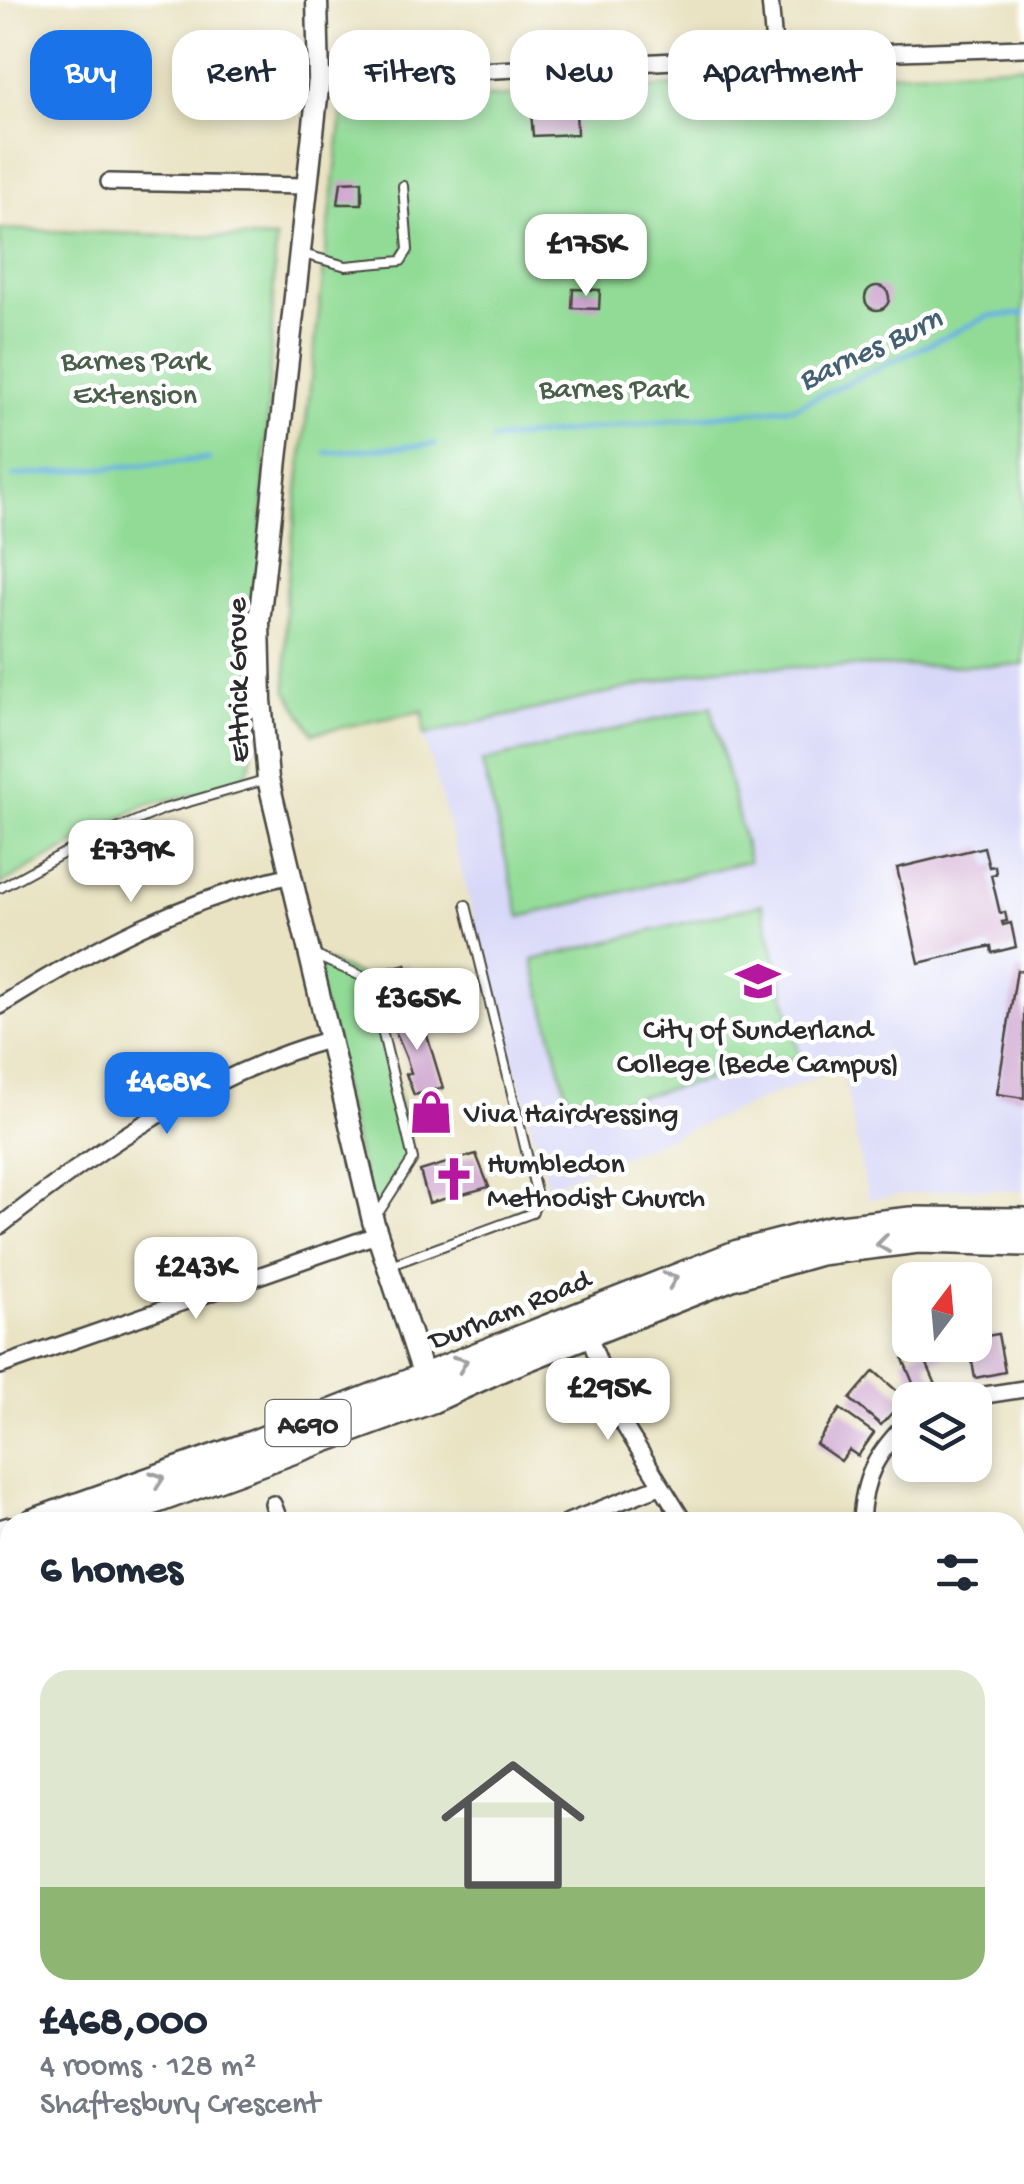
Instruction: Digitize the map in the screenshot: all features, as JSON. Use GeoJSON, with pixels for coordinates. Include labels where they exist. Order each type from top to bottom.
{"type":"FeatureCollection","features":[{"type":"Feature","properties":{"kind":"highway","name":"Durham Road"},"geometry":{"type":"LineString","coordinates":[[123,1512],[584,1324],[738,1253],[830,1228],[911,1220],[1024,1221]]}},
{"type":"Feature","properties":{"kind":"highway","name":"Durham Road"},"geometry":{"type":"LineString","coordinates":[[584,1324],[820,1252],[918,1240],[1024,1243]]}},
{"type":"Feature","properties":{"kind":"highway","name":"Durham Road"},"geometry":{"type":"LineString","coordinates":[[60,1512],[252,1444],[428,1389]]}},
{"type":"Feature","properties":{"kind":"street","name":"Ettrick Grove"},"geometry":{"type":"LineString","coordinates":[[317,0],[319,79],[259,622],[261,700],[268,779],[374,1228],[428,1389]]}},
{"type":"Feature","properties":{"kind":"street"},"geometry":{"type":"LineString","coordinates":[[770,0],[772,30]]}},
{"type":"Feature","properties":{"kind":"street"},"geometry":{"type":"LineString","coordinates":[[896,52],[1024,48]]}},
{"type":"Feature","properties":{"kind":"street"},"geometry":{"type":"LineString","coordinates":[[319,79],[668,61]]}},
{"type":"Feature","properties":{"kind":"street"},"geometry":{"type":"LineString","coordinates":[[109,182],[305,186]]}},
{"type":"Feature","properties":{"kind":"street"},"geometry":{"type":"LineString","coordinates":[[0,1006],[146,922],[232,888],[291,875]]}},
{"type":"Feature","properties":{"kind":"street"},"geometry":{"type":"LineString","coordinates":[[0,1226],[129,1132],[237,1072],[282,1053],[331,1039]]}},
{"type":"Feature","properties":{"kind":"street"},"geometry":{"type":"LineString","coordinates":[[0,1366],[374,1228]]}},
{"type":"Feature","properties":{"kind":"street"},"geometry":{"type":"LineString","coordinates":[[584,1324],[622,1422],[677,1512]]}},
{"type":"Feature","properties":{"kind":"street"},"geometry":{"type":"LineString","coordinates":[[992,1394],[1024,1389]]}},
{"type":"Feature","properties":{"kind":"street"},"geometry":{"type":"LineString","coordinates":[[862,1512],[870,1467],[892,1437]]}},
{"type":"Feature","properties":{"kind":"street"},"geometry":{"type":"LineString","coordinates":[[594,1512],[660,1486]]}},
{"type":"Feature","properties":{"kind":"street"},"geometry":{"type":"LineString","coordinates":[[618,1503],[619,1512]]}},
{"type":"Feature","properties":{"kind":"street"},"geometry":{"type":"LineString","coordinates":[[274,1504],[277,1512]]}},
{"type":"Feature","properties":{"kind":"lane"},"geometry":{"type":"LineString","coordinates":[[298,252],[346,266],[400,261],[408,250],[404,186]]}},
{"type":"Feature","properties":{"kind":"lane"},"geometry":{"type":"LineString","coordinates":[[0,888],[76,847],[164,809],[268,779]]}},
{"type":"Feature","properties":{"kind":"lane"},"geometry":{"type":"LineString","coordinates":[[387,1266],[532,1213],[538,1200],[466,905]]}},
{"type":"Feature","properties":{"kind":"lane"},"geometry":{"type":"LineString","coordinates":[[310,954],[370,980],[414,1159],[374,1228]]}},
{"type":"Feature","properties":{"kind":"shaded area","name":"City of Sunderland College (Bede Campus)"},"geometry":{"type":"Polygon","coordinates":[[[1024,665],[1024,1191],[961,1188],[868,1199],[842,1067],[548,1186],[424,735],[716,668],[1024,665]]]}},
{"type":"Feature","properties":{"kind":"green space","name":"Barnes Park"},"geometry":{"type":"Polygon","coordinates":[[[1024,65],[1024,665],[716,668],[424,735],[423,711],[313,733],[287,691],[285,601],[341,120],[490,120],[490,97],[510,96],[510,120],[648,120],[648,88],[668,86],[668,120],[896,120],[896,73],[1024,65]]]}},
{"type":"Feature","properties":{"kind":"green space","name":"Barnes Park Extension"},"geometry":{"type":"Polygon","coordinates":[[[0,229],[276,239],[251,764],[240,785],[145,805],[0,885],[0,229]]]}},
{"type":"Feature","properties":{"kind":"green space"},"geometry":{"type":"Polygon","coordinates":[[[711,706],[749,861],[520,917],[482,762],[711,706]]]}},
{"type":"Feature","properties":{"kind":"green space"},"geometry":{"type":"Polygon","coordinates":[[[762,904],[800,1057],[571,1113],[533,960],[762,904]]]}},
{"type":"Feature","properties":{"kind":"green space"},"geometry":{"type":"Polygon","coordinates":[[[310,954],[370,980],[413,1159],[373,1221],[310,954]]]}},
{"type":"Feature","properties":{"kind":"building"},"geometry":{"type":"Polygon","coordinates":[[[532,120],[576,120],[577,134],[533,136],[532,120]]]}},
{"type":"Feature","properties":{"kind":"building"},"geometry":{"type":"Polygon","coordinates":[[[362,181],[362,204],[338,204],[341,182],[362,181]]]}},
{"type":"Feature","properties":{"kind":"building"},"geometry":{"type":"Polygon","coordinates":[[[877,286],[889,298],[877,310],[865,298],[877,286]]]}},
{"type":"Feature","properties":{"kind":"building"},"geometry":{"type":"Polygon","coordinates":[[[573,289],[600,290],[599,309],[572,308],[573,289]]]}},
{"type":"Feature","properties":{"kind":"building"},"geometry":{"type":"Polygon","coordinates":[[[984,847],[989,867],[995,866],[996,874],[991,875],[1000,913],[1005,912],[1007,921],[1002,922],[1011,923],[1016,947],[992,953],[991,946],[919,963],[897,868],[984,847]]]}},
{"type":"Feature","properties":{"kind":"building"},"geometry":{"type":"Polygon","coordinates":[[[406,964],[416,1005],[391,1012],[378,971],[406,964]]]}},
{"type":"Feature","properties":{"kind":"building"},"geometry":{"type":"Polygon","coordinates":[[[1017,970],[1024,971],[1024,1098],[997,1094],[1017,970]]]}},
{"type":"Feature","properties":{"kind":"building"},"geometry":{"type":"Polygon","coordinates":[[[420,1012],[443,1088],[414,1095],[406,1074],[411,1073],[406,1057],[390,1019],[420,1012]]]}},
{"type":"Feature","properties":{"kind":"building","name":"Viva Hairdressing"},"geometry":{"type":"Polygon","coordinates":[[[442,1101],[446,1118],[421,1124],[416,1107],[442,1101]]]}},
{"type":"Feature","properties":{"kind":"building","name":"Humbledon Methodist Church"},"geometry":{"type":"Polygon","coordinates":[[[476,1154],[489,1187],[429,1203],[420,1171],[476,1154]]]}},
{"type":"Feature","properties":{"kind":"building"},"geometry":{"type":"Polygon","coordinates":[[[998,1334],[1005,1372],[975,1378],[972,1362],[992,1362],[992,1335],[998,1334]]]}},
{"type":"Feature","properties":{"kind":"building"},"geometry":{"type":"Polygon","coordinates":[[[904,1362],[932,1362],[927,1364],[935,1382],[913,1382],[904,1362]]]}},
{"type":"Feature","properties":{"kind":"building"},"geometry":{"type":"Polygon","coordinates":[[[874,1371],[892,1387],[892,1413],[881,1425],[850,1399],[874,1371]]]}},
{"type":"Feature","properties":{"kind":"building"},"geometry":{"type":"Polygon","coordinates":[[[840,1409],[874,1433],[858,1456],[849,1450],[841,1461],[816,1444],[840,1409]]]}},
{"type":"Feature","properties":{"kind":"waterway","name":"Barnes Burn"},"geometry":{"type":"LineString","coordinates":[[492,440],[795,407],[989,316],[1024,314]]}},
{"type":"Feature","properties":{"kind":"waterway","name":"Barnes Burn"},"geometry":{"type":"LineString","coordinates":[[326,453],[435,444]]}},
{"type":"Feature","properties":{"kind":"waterway"},"geometry":{"type":"LineString","coordinates":[[13,476],[209,459]]}},
{"type":"Feature","properties":{"kind":"place","name":"City of Sunderland College (Bede Campus)"},"geometry":{"type":"Point","coordinates":[758,981]}},
{"type":"Feature","properties":{"kind":"place","name":"Viva Hairdressing"},"geometry":{"type":"Point","coordinates":[431,1112]}},
{"type":"Feature","properties":{"kind":"place","name":"Humbledon Methodist Church"},"geometry":{"type":"Point","coordinates":[454,1179]}}]}
